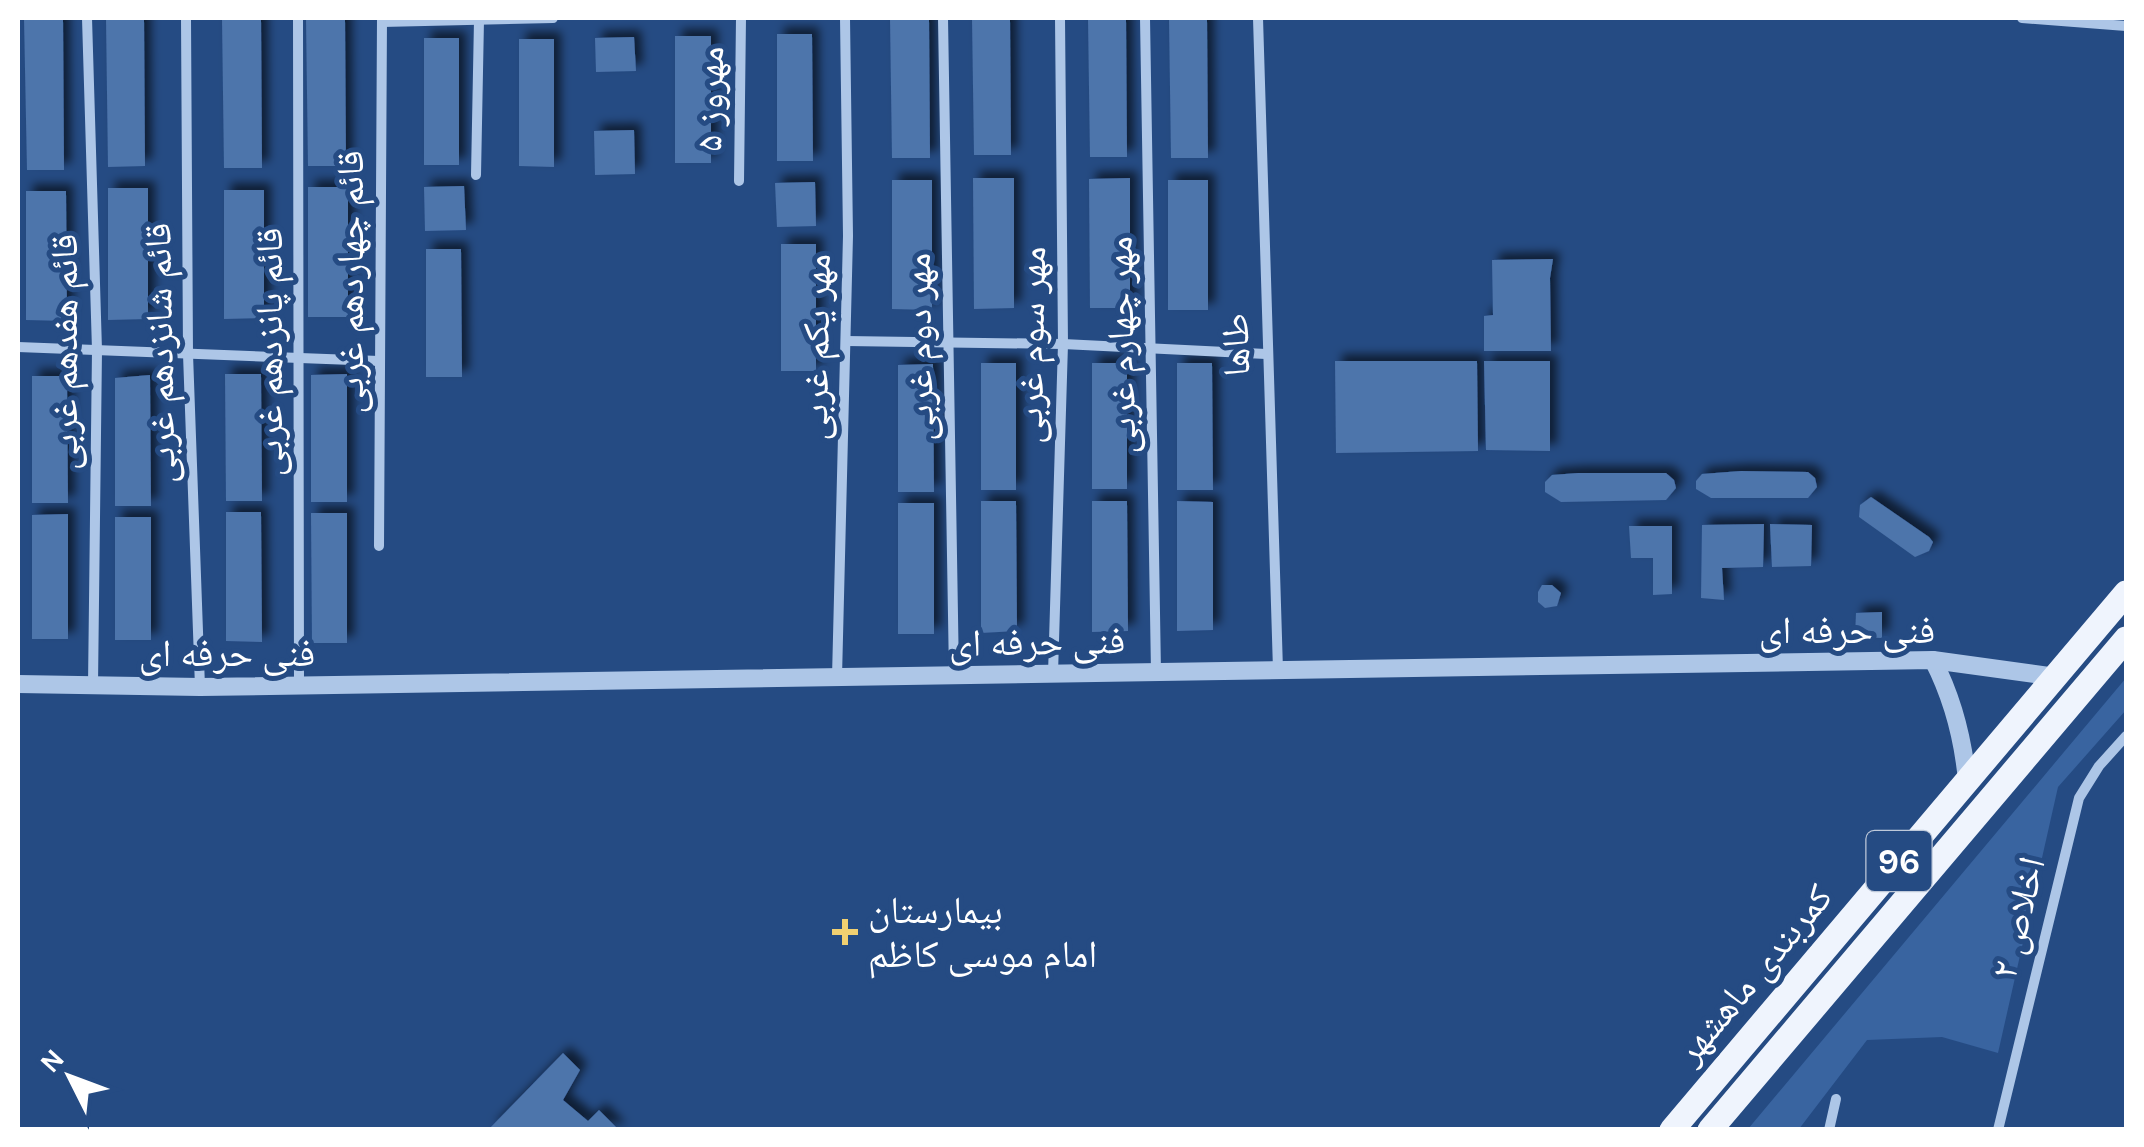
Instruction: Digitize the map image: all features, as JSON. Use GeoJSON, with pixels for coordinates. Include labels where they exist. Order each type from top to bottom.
{"type":"FeatureCollection","features":[{"type":"Feature","properties":{"kind":"main road","name":"کمربندی ماهشهر"},"geometry":{"type":"LineString","coordinates":[[1672,1130],[2126,593]]}},
{"type":"Feature","properties":{"kind":"main road","name":"کمربندی ماهشهر"},"geometry":{"type":"LineString","coordinates":[[1710,1130],[2126,638]]}},
{"type":"Feature","properties":{"kind":"street","name":"قائم هفدهم غربی"},"geometry":{"type":"LineString","coordinates":[[88,18],[96,350],[93,685]]}},
{"type":"Feature","properties":{"kind":"street","name":"قائم شانزدهم غربی"},"geometry":{"type":"LineString","coordinates":[[186,18],[188,354],[200,687]]}},
{"type":"Feature","properties":{"kind":"street","name":"قائم پانزدهم غربی"},"geometry":{"type":"LineString","coordinates":[[298,18],[299,686]]}},
{"type":"Feature","properties":{"kind":"street"},"geometry":{"type":"LineString","coordinates":[[382,20],[552,18]]}},
{"type":"Feature","properties":{"kind":"street","name":"مهروز ۵"},"geometry":{"type":"LineString","coordinates":[[739,181],[741,18]]}},
{"type":"Feature","properties":{"kind":"street","name":"مهر یکم غربی"},"geometry":{"type":"LineString","coordinates":[[837,677],[848,236],[845,18]]}},
{"type":"Feature","properties":{"kind":"street","name":"مهر دوم غربی"},"geometry":{"type":"LineString","coordinates":[[943,18],[954,675]]}},
{"type":"Feature","properties":{"kind":"street","name":"مهر سوم غربی"},"geometry":{"type":"LineString","coordinates":[[1053,674],[1063,344],[1060,18]]}},
{"type":"Feature","properties":{"kind":"street","name":"مهر چهارم غربی"},"geometry":{"type":"LineString","coordinates":[[1145,18],[1156,672]]}},
{"type":"Feature","properties":{"kind":"street","name":"طاها"},"geometry":{"type":"LineString","coordinates":[[1258,18],[1278,670]]}},
{"type":"Feature","properties":{"kind":"street"},"geometry":{"type":"LineString","coordinates":[[2022,18],[2126,26]]}},
{"type":"Feature","properties":{"kind":"street","name":"قائم چهاردهم غربی"},"geometry":{"type":"LineString","coordinates":[[379,546],[382,20]]}},
{"type":"Feature","properties":{"kind":"street"},"geometry":{"type":"LineString","coordinates":[[476,174],[480,20]]}},
{"type":"Feature","properties":{"kind":"street"},"geometry":{"type":"LineString","coordinates":[[846,340],[1063,344],[1266,354]]}},
{"type":"Feature","properties":{"kind":"street"},"geometry":{"type":"LineString","coordinates":[[18,347],[379,361]]}},
{"type":"Feature","properties":{"kind":"street"},"geometry":{"type":"LineString","coordinates":[[1933,660],[1950,694],[1967,781]]}},
{"type":"Feature","properties":{"kind":"street","name":"فنی حرفه ای"},"geometry":{"type":"LineString","coordinates":[[18,684],[299,686],[1933,660],[2056,677]]}},
{"type":"Feature","properties":{"kind":"street","name":"اخلاص ۲"},"geometry":{"type":"LineString","coordinates":[[1998,1130],[2079,798],[2099,766],[2126,736]]}},
{"type":"Feature","properties":{"kind":"street"},"geometry":{"type":"LineString","coordinates":[[1829,1130],[1836,1099]]}},
{"type":"Feature","properties":{"kind":"shaded area"},"geometry":{"type":"Polygon","coordinates":[[[2126,678],[2126,710],[2058,787],[1998,1053],[1942,1037],[1867,1040],[1799,1129],[1748,1129],[2126,678]]]}},
{"type":"Feature","properties":{"kind":"building"},"geometry":{"type":"Polygon","coordinates":[[[24,18],[63,18],[64,170],[27,170],[24,18]]]}},
{"type":"Feature","properties":{"kind":"building"},"geometry":{"type":"Polygon","coordinates":[[[106,18],[144,18],[145,166],[108,167],[106,18]]]}},
{"type":"Feature","properties":{"kind":"building"},"geometry":{"type":"Polygon","coordinates":[[[222,18],[261,18],[262,168],[224,168],[222,18]]]}},
{"type":"Feature","properties":{"kind":"building"},"geometry":{"type":"Polygon","coordinates":[[[306,18],[345,18],[346,166],[308,166],[306,18]]]}},
{"type":"Feature","properties":{"kind":"building"},"geometry":{"type":"Polygon","coordinates":[[[890,18],[929,18],[930,158],[892,158],[890,18]]]}},
{"type":"Feature","properties":{"kind":"building"},"geometry":{"type":"Polygon","coordinates":[[[972,18],[1010,18],[1011,155],[974,155],[972,18]]]}},
{"type":"Feature","properties":{"kind":"building"},"geometry":{"type":"Polygon","coordinates":[[[1088,18],[1126,18],[1127,157],[1090,157],[1088,18]]]}},
{"type":"Feature","properties":{"kind":"building"},"geometry":{"type":"Polygon","coordinates":[[[1169,18],[1207,18],[1208,158],[1171,158],[1169,18]]]}},
{"type":"Feature","properties":{"kind":"building"},"geometry":{"type":"Polygon","coordinates":[[[777,34],[812,34],[813,161],[777,161],[777,34]]]}},
{"type":"Feature","properties":{"kind":"building"},"geometry":{"type":"Polygon","coordinates":[[[675,36],[711,36],[711,163],[675,163],[675,36]]]}},
{"type":"Feature","properties":{"kind":"building"},"geometry":{"type":"Polygon","coordinates":[[[634,37],[636,71],[596,72],[595,38],[634,37]]]}},
{"type":"Feature","properties":{"kind":"building"},"geometry":{"type":"Polygon","coordinates":[[[424,38],[459,38],[459,165],[424,165],[424,38]]]}},
{"type":"Feature","properties":{"kind":"building"},"geometry":{"type":"Polygon","coordinates":[[[519,39],[554,39],[554,167],[519,166],[519,39]]]}},
{"type":"Feature","properties":{"kind":"building"},"geometry":{"type":"Polygon","coordinates":[[[634,130],[635,174],[595,175],[594,131],[634,130]]]}},
{"type":"Feature","properties":{"kind":"building"},"geometry":{"type":"Polygon","coordinates":[[[973,178],[1014,178],[1014,308],[974,309],[973,178]]]}},
{"type":"Feature","properties":{"kind":"building"},"geometry":{"type":"Polygon","coordinates":[[[1130,178],[1130,308],[1090,308],[1089,179],[1130,178]]]}},
{"type":"Feature","properties":{"kind":"building"},"geometry":{"type":"Polygon","coordinates":[[[892,180],[932,180],[932,310],[892,309],[892,180]]]}},
{"type":"Feature","properties":{"kind":"building"},"geometry":{"type":"Polygon","coordinates":[[[1168,180],[1208,180],[1208,310],[1168,310],[1168,180]]]}},
{"type":"Feature","properties":{"kind":"building"},"geometry":{"type":"Polygon","coordinates":[[[815,182],[816,226],[777,227],[775,183],[815,182]]]}},
{"type":"Feature","properties":{"kind":"building"},"geometry":{"type":"Polygon","coordinates":[[[464,186],[466,230],[425,231],[424,187],[464,186]]]}},
{"type":"Feature","properties":{"kind":"building"},"geometry":{"type":"Polygon","coordinates":[[[308,187],[348,187],[348,317],[308,317],[308,187]]]}},
{"type":"Feature","properties":{"kind":"building"},"geometry":{"type":"Polygon","coordinates":[[[108,188],[148,188],[148,319],[108,320],[108,188]]]}},
{"type":"Feature","properties":{"kind":"building"},"geometry":{"type":"Polygon","coordinates":[[[224,190],[264,190],[264,318],[224,319],[224,190]]]}},
{"type":"Feature","properties":{"kind":"building"},"geometry":{"type":"Polygon","coordinates":[[[26,191],[66,191],[67,321],[26,320],[26,191]]]}},
{"type":"Feature","properties":{"kind":"building"},"geometry":{"type":"Polygon","coordinates":[[[781,244],[816,244],[816,371],[781,371],[781,244]]]}},
{"type":"Feature","properties":{"kind":"building"},"geometry":{"type":"Polygon","coordinates":[[[426,249],[461,249],[462,377],[426,377],[426,249]]]}},
{"type":"Feature","properties":{"kind":"building"},"geometry":{"type":"Polygon","coordinates":[[[1553,259],[1551,351],[1484,351],[1484,316],[1493,315],[1492,260],[1553,259]]]}},
{"type":"Feature","properties":{"kind":"building"},"geometry":{"type":"Polygon","coordinates":[[[1335,361],[1477,361],[1478,451],[1336,453],[1335,361]]]}},
{"type":"Feature","properties":{"kind":"building"},"geometry":{"type":"Polygon","coordinates":[[[1484,361],[1550,361],[1550,451],[1486,450],[1484,361]]]}},
{"type":"Feature","properties":{"kind":"building"},"geometry":{"type":"Polygon","coordinates":[[[981,363],[1016,363],[1016,490],[981,490],[981,363]]]}},
{"type":"Feature","properties":{"kind":"building"},"geometry":{"type":"Polygon","coordinates":[[[1092,363],[1127,363],[1127,489],[1092,489],[1092,363]]]}},
{"type":"Feature","properties":{"kind":"building"},"geometry":{"type":"Polygon","coordinates":[[[1177,363],[1212,363],[1213,490],[1177,490],[1177,363]]]}},
{"type":"Feature","properties":{"kind":"building"},"geometry":{"type":"Polygon","coordinates":[[[933,364],[934,492],[898,492],[898,365],[933,364]]]}},
{"type":"Feature","properties":{"kind":"building"},"geometry":{"type":"Polygon","coordinates":[[[225,374],[261,374],[262,501],[226,501],[225,374]]]}},
{"type":"Feature","properties":{"kind":"building"},"geometry":{"type":"Polygon","coordinates":[[[347,374],[347,502],[311,502],[311,375],[347,374]]]}},
{"type":"Feature","properties":{"kind":"building"},"geometry":{"type":"Polygon","coordinates":[[[150,375],[151,506],[115,506],[115,378],[150,375]]]}},
{"type":"Feature","properties":{"kind":"building"},"geometry":{"type":"Polygon","coordinates":[[[32,376],[67,376],[68,503],[32,503],[32,376]]]}},
{"type":"Feature","properties":{"kind":"building"},"geometry":{"type":"Polygon","coordinates":[[[1808,472],[1817,487],[1808,498],[1711,498],[1696,489],[1702,474],[1808,472]]]}},
{"type":"Feature","properties":{"kind":"building"},"geometry":{"type":"Polygon","coordinates":[[[1666,473],[1676,488],[1666,500],[1561,502],[1545,492],[1545,482],[1552,475],[1666,473]]]}},
{"type":"Feature","properties":{"kind":"building"},"geometry":{"type":"Polygon","coordinates":[[[1871,497],[1929,537],[1933,542],[1929,551],[1915,557],[1859,517],[1860,505],[1871,497]]]}},
{"type":"Feature","properties":{"kind":"building"},"geometry":{"type":"Polygon","coordinates":[[[981,501],[1016,501],[1017,631],[981,633],[981,501]]]}},
{"type":"Feature","properties":{"kind":"building"},"geometry":{"type":"Polygon","coordinates":[[[1092,501],[1127,501],[1128,631],[1092,632],[1092,501]]]}},
{"type":"Feature","properties":{"kind":"building"},"geometry":{"type":"Polygon","coordinates":[[[1177,501],[1213,502],[1213,630],[1177,631],[1177,501]]]}},
{"type":"Feature","properties":{"kind":"building"},"geometry":{"type":"Polygon","coordinates":[[[898,503],[934,503],[934,634],[898,634],[898,503]]]}},
{"type":"Feature","properties":{"kind":"building"},"geometry":{"type":"Polygon","coordinates":[[[226,512],[261,512],[262,642],[226,641],[226,512]]]}},
{"type":"Feature","properties":{"kind":"building"},"geometry":{"type":"Polygon","coordinates":[[[311,513],[347,513],[347,643],[312,643],[311,513]]]}},
{"type":"Feature","properties":{"kind":"building"},"geometry":{"type":"Polygon","coordinates":[[[68,514],[68,639],[32,639],[32,515],[68,514]]]}},
{"type":"Feature","properties":{"kind":"building"},"geometry":{"type":"Polygon","coordinates":[[[115,517],[151,517],[151,640],[115,640],[115,517]]]}},
{"type":"Feature","properties":{"kind":"building"},"geometry":{"type":"Polygon","coordinates":[[[1764,524],[1763,567],[1722,568],[1724,600],[1701,598],[1702,525],[1764,524]]]}},
{"type":"Feature","properties":{"kind":"building"},"geometry":{"type":"Polygon","coordinates":[[[1770,524],[1812,525],[1811,566],[1772,567],[1770,524]]]}},
{"type":"Feature","properties":{"kind":"building"},"geometry":{"type":"Polygon","coordinates":[[[1629,526],[1672,526],[1672,594],[1653,595],[1653,558],[1631,558],[1629,526]]]}},
{"type":"Feature","properties":{"kind":"building"},"geometry":{"type":"Polygon","coordinates":[[[1542,585],[1552,585],[1561,593],[1557,606],[1545,608],[1538,602],[1542,585]]]}},
{"type":"Feature","properties":{"kind":"building"},"geometry":{"type":"Polygon","coordinates":[[[1882,612],[1882,638],[1855,637],[1856,613],[1882,612]]]}},
{"type":"Feature","properties":{"kind":"building"},"geometry":{"type":"Polygon","coordinates":[[[563,1053],[580,1070],[563,1100],[588,1121],[599,1110],[619,1130],[488,1130],[563,1053]]]}},
{"type":"Feature","properties":{"kind":"place","name":"بیمارستان امام موسی کاظم"},"geometry":{"type":"Point","coordinates":[845,932]}}]}
